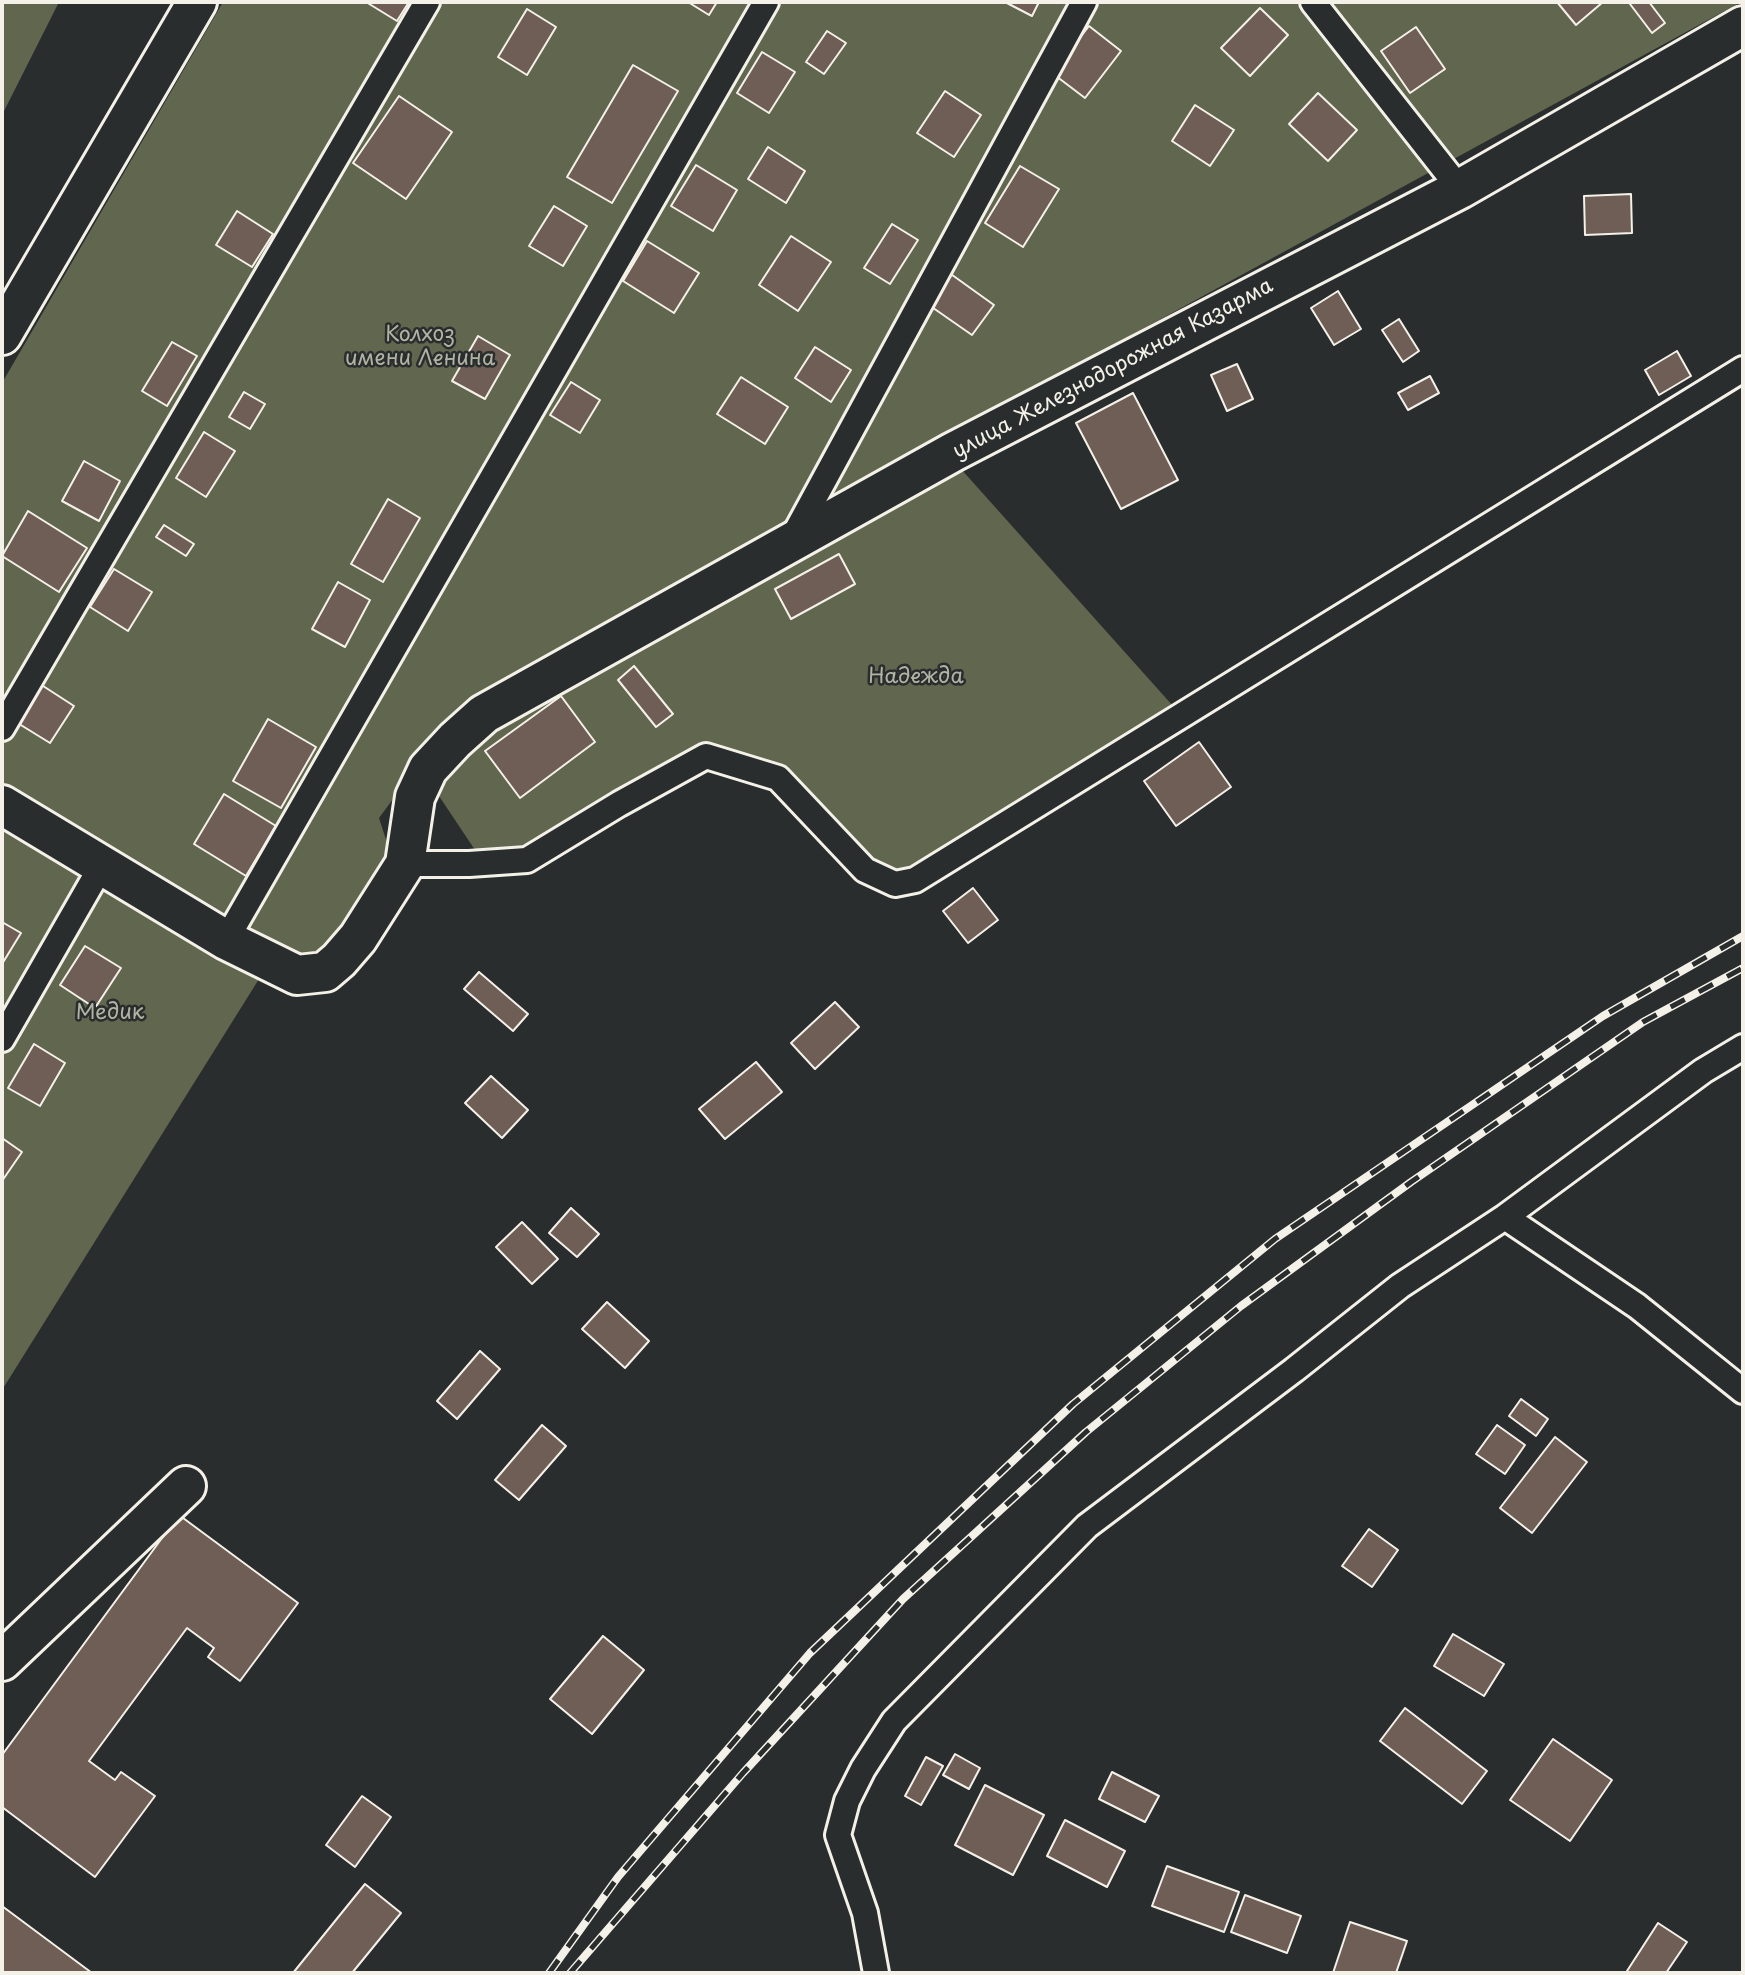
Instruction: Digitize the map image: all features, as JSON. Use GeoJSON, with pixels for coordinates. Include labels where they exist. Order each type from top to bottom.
{"type":"FeatureCollection","features":[{"type":"Feature","properties":{"kind":"street"},"geometry":{"type":"LineString","coordinates":[[2,335],[197,2]]}},
{"type":"Feature","properties":{"kind":"street","name":"улица Железнодорожная Казарма"},"geometry":{"type":"LineString","coordinates":[[405,864],[415,797],[428,769],[484,714],[965,446],[1460,189],[1743,26]]}},
{"type":"Feature","properties":{"kind":"street"},"geometry":{"type":"LineString","coordinates":[[2,805],[226,940],[297,975],[325,972],[340,960],[358,938],[405,864]]}},
{"type":"Feature","properties":{"kind":"street"},"geometry":{"type":"LineString","coordinates":[[2,1661],[186,1486]]}},
{"type":"Feature","properties":{"kind":"lane"},"geometry":{"type":"LineString","coordinates":[[2,728],[427,2]]}},
{"type":"Feature","properties":{"kind":"lane"},"geometry":{"type":"LineString","coordinates":[[226,940],[766,2]]}},
{"type":"Feature","properties":{"kind":"lane"},"geometry":{"type":"LineString","coordinates":[[789,545],[1084,2]]}},
{"type":"Feature","properties":{"kind":"lane"},"geometry":{"type":"LineString","coordinates":[[1313,2],[1460,189]]}},
{"type":"Feature","properties":{"kind":"lane"},"geometry":{"type":"LineString","coordinates":[[405,864],[527,860],[618,804],[706,756],[778,778],[865,870],[895,884],[915,880],[1743,369]]}},
{"type":"Feature","properties":{"kind":"lane"},"geometry":{"type":"LineString","coordinates":[[2,1039],[102,865]]}},
{"type":"Feature","properties":{"kind":"lane"},"geometry":{"type":"LineString","coordinates":[[876,1973],[865,1913],[838,1835],[847,1801],[863,1769],[894,1721],[1087,1525],[1294,1370],[1400,1286],[1505,1217],[1703,1070],[1743,1047]]}},
{"type":"Feature","properties":{"kind":"lane"},"geometry":{"type":"LineString","coordinates":[[1505,1217],[1637,1306],[1743,1391]]}},
{"type":"Feature","properties":{"kind":"green space"},"geometry":{"type":"Polygon","coordinates":[[[2,2],[59,2],[2,115],[2,2]]]}},
{"type":"Feature","properties":{"kind":"green space","name":"Колхоз имени Ленина"},"geometry":{"type":"Polygon","coordinates":[[[223,2],[1741,2],[1053,378],[424,757],[379,818],[391,855],[343,933],[303,965],[2,792],[2,383],[223,2]]]}},
{"type":"Feature","properties":{"kind":"green space","name":"Надежда"},"geometry":{"type":"Polygon","coordinates":[[[961,469],[1173,706],[904,875],[869,862],[779,769],[707,742],[613,792],[526,853],[475,850],[433,787],[471,744],[562,688],[961,469]]]}},
{"type":"Feature","properties":{"kind":"green space","name":"Медик"},"geometry":{"type":"Polygon","coordinates":[[[2,819],[259,979],[2,1390],[2,819]]]}},
{"type":"Feature","properties":{"kind":"building"},"geometry":{"type":"Polygon","coordinates":[[[366,2],[409,2],[397,21],[366,2]]]}},
{"type":"Feature","properties":{"kind":"building"},"geometry":{"type":"Polygon","coordinates":[[[688,2],[717,2],[709,15],[688,2]]]}},
{"type":"Feature","properties":{"kind":"building"},"geometry":{"type":"Polygon","coordinates":[[[1005,2],[1039,2],[1032,16],[1005,2]]]}},
{"type":"Feature","properties":{"kind":"building"},"geometry":{"type":"Polygon","coordinates":[[[1557,2],[1603,2],[1576,25],[1557,2]]]}},
{"type":"Feature","properties":{"kind":"building"},"geometry":{"type":"Polygon","coordinates":[[[1649,2],[1665,23],[1652,33],[1630,4],[1649,2]]]}},
{"type":"Feature","properties":{"kind":"building"},"geometry":{"type":"Polygon","coordinates":[[[1260,8],[1288,35],[1250,76],[1221,48],[1260,8]]]}},
{"type":"Feature","properties":{"kind":"building"},"geometry":{"type":"Polygon","coordinates":[[[527,9],[556,27],[527,75],[498,57],[527,9]]]}},
{"type":"Feature","properties":{"kind":"building"},"geometry":{"type":"Polygon","coordinates":[[[1089,26],[1121,51],[1085,98],[1052,73],[1089,26]]]}},
{"type":"Feature","properties":{"kind":"building"},"geometry":{"type":"Polygon","coordinates":[[[1416,27],[1445,69],[1410,93],[1381,51],[1416,27]]]}},
{"type":"Feature","properties":{"kind":"building"},"geometry":{"type":"Polygon","coordinates":[[[827,31],[846,43],[824,74],[806,62],[827,31]]]}},
{"type":"Feature","properties":{"kind":"building"},"geometry":{"type":"Polygon","coordinates":[[[762,52],[795,72],[769,113],[737,93],[762,52]]]}},
{"type":"Feature","properties":{"kind":"building"},"geometry":{"type":"Polygon","coordinates":[[[633,65],[678,91],[612,203],[567,177],[633,65]]]}},
{"type":"Feature","properties":{"kind":"building"},"geometry":{"type":"Polygon","coordinates":[[[945,91],[981,115],[954,157],[917,133],[945,91]]]}},
{"type":"Feature","properties":{"kind":"building"},"geometry":{"type":"Polygon","coordinates":[[[1318,93],[1357,130],[1328,161],[1289,124],[1318,93]]]}},
{"type":"Feature","properties":{"kind":"building"},"geometry":{"type":"Polygon","coordinates":[[[399,96],[452,132],[406,199],[353,163],[399,96]]]}},
{"type":"Feature","properties":{"kind":"building"},"geometry":{"type":"Polygon","coordinates":[[[1195,105],[1234,130],[1210,166],[1172,141],[1195,105]]]}},
{"type":"Feature","properties":{"kind":"building"},"geometry":{"type":"Polygon","coordinates":[[[768,147],[805,171],[786,203],[748,179],[768,147]]]}},
{"type":"Feature","properties":{"kind":"building"},"geometry":{"type":"Polygon","coordinates":[[[696,165],[737,190],[713,231],[671,206],[696,165]]]}},
{"type":"Feature","properties":{"kind":"building"},"geometry":{"type":"Polygon","coordinates":[[[1020,166],[1059,189],[1023,247],[985,223],[1020,166]]]}},
{"type":"Feature","properties":{"kind":"building"},"geometry":{"type":"Polygon","coordinates":[[[1631,194],[1632,233],[1585,235],[1584,196],[1631,194]]]}},
{"type":"Feature","properties":{"kind":"building"},"geometry":{"type":"Polygon","coordinates":[[[554,206],[587,226],[563,266],[529,246],[554,206]]]}},
{"type":"Feature","properties":{"kind":"building"},"geometry":{"type":"Polygon","coordinates":[[[237,211],[273,234],[252,267],[216,245],[237,211]]]}},
{"type":"Feature","properties":{"kind":"building"},"geometry":{"type":"Polygon","coordinates":[[[892,224],[918,240],[890,284],[864,268],[892,224]]]}},
{"type":"Feature","properties":{"kind":"building"},"geometry":{"type":"Polygon","coordinates":[[[791,236],[831,262],[798,311],[759,285],[791,236]]]}},
{"type":"Feature","properties":{"kind":"building"},"geometry":{"type":"Polygon","coordinates":[[[647,241],[699,273],[674,313],[623,281],[647,241]]]}},
{"type":"Feature","properties":{"kind":"building"},"geometry":{"type":"Polygon","coordinates":[[[948,272],[994,305],[972,335],[926,303],[948,272]]]}},
{"type":"Feature","properties":{"kind":"building"},"geometry":{"type":"Polygon","coordinates":[[[1338,291],[1361,329],[1334,345],[1311,308],[1338,291]]]}},
{"type":"Feature","properties":{"kind":"building"},"geometry":{"type":"Polygon","coordinates":[[[1399,319],[1419,351],[1403,362],[1382,330],[1399,319]]]}},
{"type":"Feature","properties":{"kind":"building"},"geometry":{"type":"Polygon","coordinates":[[[478,336],[510,355],[485,399],[452,381],[478,336]]]}},
{"type":"Feature","properties":{"kind":"building"},"geometry":{"type":"Polygon","coordinates":[[[172,342],[197,356],[167,406],[142,391],[172,342]]]}},
{"type":"Feature","properties":{"kind":"building"},"geometry":{"type":"Polygon","coordinates":[[[815,347],[851,370],[831,402],[795,378],[815,347]]]}},
{"type":"Feature","properties":{"kind":"building"},"geometry":{"type":"Polygon","coordinates":[[[1677,351],[1691,376],[1659,395],[1645,370],[1677,351]]]}},
{"type":"Feature","properties":{"kind":"building"},"geometry":{"type":"Polygon","coordinates":[[[1237,364],[1253,399],[1227,411],[1211,375],[1237,364]]]}},
{"type":"Feature","properties":{"kind":"building"},"geometry":{"type":"Polygon","coordinates":[[[1430,376],[1439,393],[1408,410],[1398,393],[1430,376]]]}},
{"type":"Feature","properties":{"kind":"building"},"geometry":{"type":"Polygon","coordinates":[[[741,377],[788,407],[765,444],[717,414],[741,377]]]}},
{"type":"Feature","properties":{"kind":"building"},"geometry":{"type":"Polygon","coordinates":[[[571,382],[600,400],[580,433],[550,415],[571,382]]]}},
{"type":"Feature","properties":{"kind":"building"},"geometry":{"type":"Polygon","coordinates":[[[244,392],[265,404],[250,429],[229,417],[244,392]]]}},
{"type":"Feature","properties":{"kind":"building"},"geometry":{"type":"Polygon","coordinates":[[[1133,393],[1178,480],[1121,509],[1076,423],[1133,393]]]}},
{"type":"Feature","properties":{"kind":"building"},"geometry":{"type":"Polygon","coordinates":[[[204,432],[235,451],[206,497],[176,478],[204,432]]]}},
{"type":"Feature","properties":{"kind":"building"},"geometry":{"type":"Polygon","coordinates":[[[84,461],[120,481],[99,521],[62,501],[84,461]]]}},
{"type":"Feature","properties":{"kind":"building"},"geometry":{"type":"Polygon","coordinates":[[[388,499],[420,518],[383,582],[351,564],[388,499]]]}},
{"type":"Feature","properties":{"kind":"building"},"geometry":{"type":"Polygon","coordinates":[[[28,511],[87,548],[59,592],[2,556],[28,511]]]}},
{"type":"Feature","properties":{"kind":"building"},"geometry":{"type":"Polygon","coordinates":[[[164,525],[194,544],[186,556],[156,537],[164,525]]]}},
{"type":"Feature","properties":{"kind":"building"},"geometry":{"type":"Polygon","coordinates":[[[839,554],[855,584],[791,619],[775,589],[839,554]]]}},
{"type":"Feature","properties":{"kind":"building"},"geometry":{"type":"Polygon","coordinates":[[[114,569],[152,592],[128,631],[90,607],[114,569]]]}},
{"type":"Feature","properties":{"kind":"building"},"geometry":{"type":"Polygon","coordinates":[[[338,582],[370,600],[345,647],[312,629],[338,582]]]}},
{"type":"Feature","properties":{"kind":"building"},"geometry":{"type":"Polygon","coordinates":[[[634,666],[673,714],[656,727],[618,680],[634,666]]]}},
{"type":"Feature","properties":{"kind":"building"},"geometry":{"type":"Polygon","coordinates":[[[40,684],[74,706],[50,743],[16,722],[40,684]]]}},
{"type":"Feature","properties":{"kind":"building"},"geometry":{"type":"Polygon","coordinates":[[[561,696],[595,742],[520,798],[485,751],[561,696]]]}},
{"type":"Feature","properties":{"kind":"building"},"geometry":{"type":"Polygon","coordinates":[[[268,719],[316,747],[281,808],[233,781],[268,719]]]}},
{"type":"Feature","properties":{"kind":"building"},"geometry":{"type":"Polygon","coordinates":[[[1199,742],[1231,787],[1176,826],[1144,781],[1199,742]]]}},
{"type":"Feature","properties":{"kind":"building"},"geometry":{"type":"Polygon","coordinates":[[[224,794],[276,826],[246,876],[194,844],[224,794]]]}},
{"type":"Feature","properties":{"kind":"building"},"geometry":{"type":"Polygon","coordinates":[[[973,888],[998,920],[968,943],[943,911],[973,888]]]}},
{"type":"Feature","properties":{"kind":"building"},"geometry":{"type":"Polygon","coordinates":[[[2,922],[21,933],[2,964],[2,922]]]}},
{"type":"Feature","properties":{"kind":"building"},"geometry":{"type":"Polygon","coordinates":[[[85,946],[121,968],[95,1008],[60,985],[85,946]]]}},
{"type":"Feature","properties":{"kind":"building"},"geometry":{"type":"Polygon","coordinates":[[[479,972],[528,1014],[513,1031],[464,989],[479,972]]]}},
{"type":"Feature","properties":{"kind":"building"},"geometry":{"type":"Polygon","coordinates":[[[835,1002],[859,1027],[815,1069],[791,1043],[835,1002]]]}},
{"type":"Feature","properties":{"kind":"building"},"geometry":{"type":"Polygon","coordinates":[[[34,1044],[65,1063],[40,1106],[8,1088],[34,1044]]]}},
{"type":"Feature","properties":{"kind":"building"},"geometry":{"type":"Polygon","coordinates":[[[756,1062],[782,1092],[725,1139],[699,1109],[756,1062]]]}},
{"type":"Feature","properties":{"kind":"building"},"geometry":{"type":"Polygon","coordinates":[[[491,1076],[528,1110],[502,1138],[465,1103],[491,1076]]]}},
{"type":"Feature","properties":{"kind":"building"},"geometry":{"type":"Polygon","coordinates":[[[2,1138],[22,1152],[2,1181],[2,1138]]]}},
{"type":"Feature","properties":{"kind":"building"},"geometry":{"type":"Polygon","coordinates":[[[571,1208],[599,1234],[577,1257],[549,1233],[571,1208]]]}},
{"type":"Feature","properties":{"kind":"building"},"geometry":{"type":"Polygon","coordinates":[[[522,1222],[558,1259],[532,1284],[496,1247],[522,1222]]]}},
{"type":"Feature","properties":{"kind":"building"},"geometry":{"type":"Polygon","coordinates":[[[607,1302],[649,1341],[625,1368],[582,1329],[607,1302]]]}},
{"type":"Feature","properties":{"kind":"building"},"geometry":{"type":"Polygon","coordinates":[[[480,1351],[500,1369],[457,1419],[437,1401],[480,1351]]]}},
{"type":"Feature","properties":{"kind":"building"},"geometry":{"type":"Polygon","coordinates":[[[1521,1399],[1548,1419],[1536,1436],[1509,1416],[1521,1399]]]}},
{"type":"Feature","properties":{"kind":"building"},"geometry":{"type":"Polygon","coordinates":[[[542,1425],[566,1446],[519,1500],[495,1480],[542,1425]]]}},
{"type":"Feature","properties":{"kind":"building"},"geometry":{"type":"Polygon","coordinates":[[[1497,1425],[1525,1445],[1505,1474],[1476,1454],[1497,1425]]]}},
{"type":"Feature","properties":{"kind":"building"},"geometry":{"type":"Polygon","coordinates":[[[1555,1437],[1587,1462],[1532,1533],[1500,1508],[1555,1437]]]}},
{"type":"Feature","properties":{"kind":"building"},"geometry":{"type":"Polygon","coordinates":[[[179,1515],[298,1603],[240,1681],[208,1657],[214,1648],[187,1628],[89,1761],[115,1780],[121,1772],[155,1796],[95,1877],[2,1807],[2,1755],[179,1515]]]}},
{"type":"Feature","properties":{"kind":"building"},"geometry":{"type":"Polygon","coordinates":[[[1369,1529],[1398,1550],[1372,1587],[1342,1566],[1369,1529]]]}},
{"type":"Feature","properties":{"kind":"building"},"geometry":{"type":"Polygon","coordinates":[[[1453,1634],[1504,1664],[1484,1696],[1434,1666],[1453,1634]]]}},
{"type":"Feature","properties":{"kind":"building"},"geometry":{"type":"Polygon","coordinates":[[[603,1636],[644,1670],[592,1734],[550,1699],[603,1636]]]}},
{"type":"Feature","properties":{"kind":"building"},"geometry":{"type":"Polygon","coordinates":[[[1405,1708],[1487,1771],[1462,1804],[1380,1741],[1405,1708]]]}},
{"type":"Feature","properties":{"kind":"building"},"geometry":{"type":"Polygon","coordinates":[[[1553,1739],[1612,1780],[1570,1841],[1510,1800],[1553,1739]]]}},
{"type":"Feature","properties":{"kind":"building"},"geometry":{"type":"Polygon","coordinates":[[[955,1754],[980,1768],[969,1789],[943,1775],[955,1754]]]}},
{"type":"Feature","properties":{"kind":"building"},"geometry":{"type":"Polygon","coordinates":[[[926,1757],[943,1766],[921,1805],[905,1796],[926,1757]]]}},
{"type":"Feature","properties":{"kind":"building"},"geometry":{"type":"Polygon","coordinates":[[[1112,1772],[1159,1796],[1145,1822],[1099,1799],[1112,1772]]]}},
{"type":"Feature","properties":{"kind":"building"},"geometry":{"type":"Polygon","coordinates":[[[985,1785],[1044,1815],[1013,1875],[955,1845],[985,1785]]]}},
{"type":"Feature","properties":{"kind":"building"},"geometry":{"type":"Polygon","coordinates":[[[362,1796],[391,1817],[355,1867],[326,1845],[362,1796]]]}},
{"type":"Feature","properties":{"kind":"building"},"geometry":{"type":"Polygon","coordinates":[[[1065,1820],[1125,1851],[1107,1887],[1047,1856],[1065,1820]]]}},
{"type":"Feature","properties":{"kind":"building"},"geometry":{"type":"Polygon","coordinates":[[[1167,1866],[1239,1892],[1224,1932],[1152,1906],[1167,1866]]]}},
{"type":"Feature","properties":{"kind":"building"},"geometry":{"type":"Polygon","coordinates":[[[365,1884],[401,1913],[352,1973],[293,1973],[365,1884]]]}},
{"type":"Feature","properties":{"kind":"building"},"geometry":{"type":"Polygon","coordinates":[[[1245,1895],[1301,1916],[1287,1953],[1231,1932],[1245,1895]]]}},
{"type":"Feature","properties":{"kind":"building"},"geometry":{"type":"Polygon","coordinates":[[[2,1906],[92,1973],[2,1973],[2,1906]]]}},
{"type":"Feature","properties":{"kind":"building"},"geometry":{"type":"Polygon","coordinates":[[[1350,1922],[1407,1941],[1396,1973],[1333,1973],[1350,1922]]]}},
{"type":"Feature","properties":{"kind":"building"},"geometry":{"type":"Polygon","coordinates":[[[1658,1923],[1687,1942],[1666,1973],[1629,1973],[1627,1971],[1658,1923]]]}},
{"type":"Feature","properties":{"kind":"railway"},"geometry":{"type":"LineString","coordinates":[[549,1973],[618,1877],[810,1653],[1073,1404],[1275,1239],[1603,1016],[1743,936]]}},
{"type":"Feature","properties":{"kind":"railway"},"geometry":{"type":"LineString","coordinates":[[570,1973],[743,1773],[903,1599],[1086,1432],[1241,1306],[1411,1182],[1643,1022],[1743,968]]}}]}
